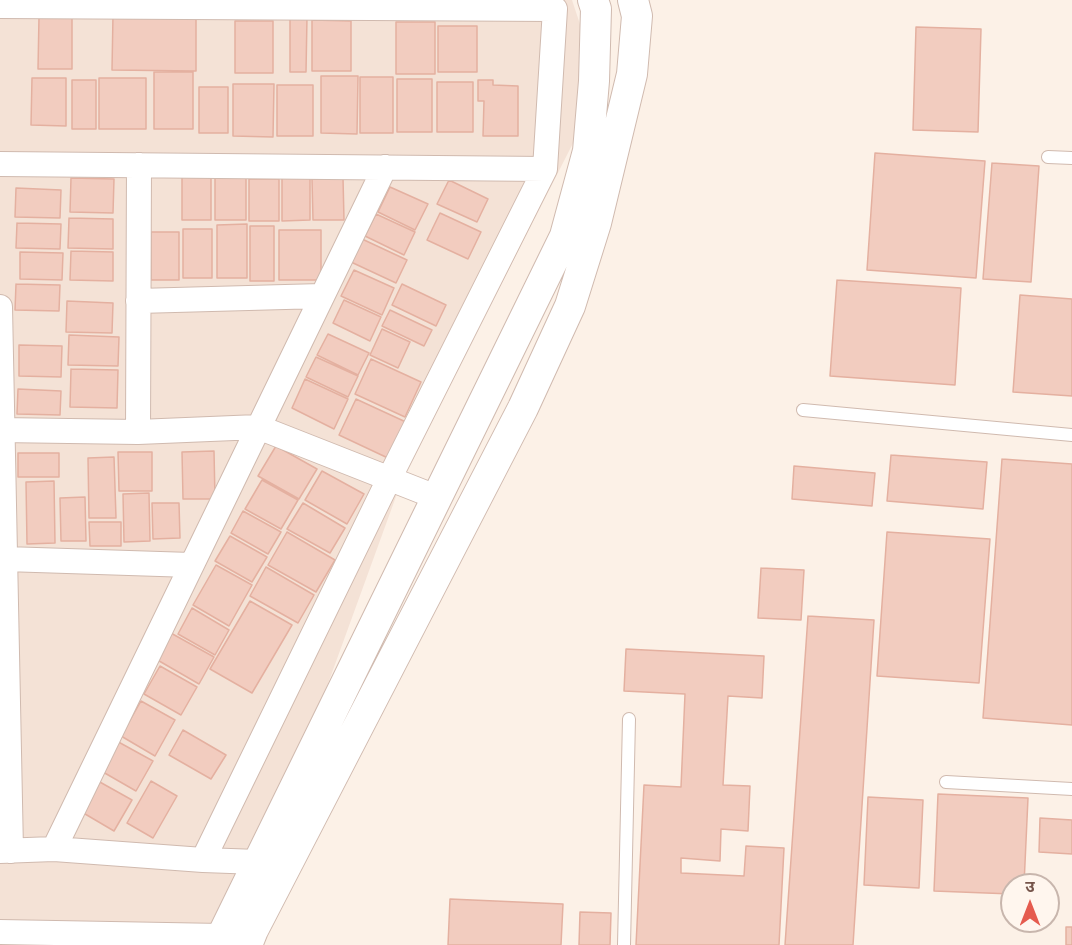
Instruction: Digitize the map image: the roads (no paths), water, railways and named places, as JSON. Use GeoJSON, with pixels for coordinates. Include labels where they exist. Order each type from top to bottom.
{"type":"FeatureCollection","features":[{"type":"Feature","properties":{"kind":"street"},"geometry":{"type":"LineString","coordinates":[[229,942],[258,862],[564,236],[588,151],[595,45],[596,9],[593,0]]}},
{"type":"Feature","properties":{"kind":"street"},"geometry":{"type":"LineString","coordinates":[[0,932],[229,942],[253,930],[523,408],[570,306],[596,223],[632,74],[637,16],[633,0]]}},
{"type":"Feature","properties":{"kind":"street"},"geometry":{"type":"LineString","coordinates":[[7,4],[555,9],[544,169],[389,479],[203,860]]}},
{"type":"Feature","properties":{"kind":"street"},"geometry":{"type":"LineString","coordinates":[[0,164],[544,169]]}},
{"type":"Feature","properties":{"kind":"street"},"geometry":{"type":"LineString","coordinates":[[138,432],[139,165]]}},
{"type":"Feature","properties":{"kind":"street"},"geometry":{"type":"LineString","coordinates":[[54,849],[385,167]]}},
{"type":"Feature","properties":{"kind":"street"},"geometry":{"type":"LineString","coordinates":[[138,301],[322,296]]}},
{"type":"Feature","properties":{"kind":"street"},"geometry":{"type":"LineString","coordinates":[[0,307],[5,559],[5,851],[54,849],[258,862]]}},
{"type":"Feature","properties":{"kind":"street"},"geometry":{"type":"LineString","coordinates":[[1,430],[138,432],[258,427],[436,497]]}},
{"type":"Feature","properties":{"kind":"street"},"geometry":{"type":"LineString","coordinates":[[5,559],[191,565]]}},
{"type":"Feature","properties":{"kind":"lane"},"geometry":{"type":"LineString","coordinates":[[1048,157],[1072,158]]}},
{"type":"Feature","properties":{"kind":"lane"},"geometry":{"type":"LineString","coordinates":[[803,410],[1072,435]]}},
{"type":"Feature","properties":{"kind":"lane"},"geometry":{"type":"LineString","coordinates":[[624,945],[628,719]]}},
{"type":"Feature","properties":{"kind":"lane"},"geometry":{"type":"LineString","coordinates":[[946,782],[1072,789]]}}]}
